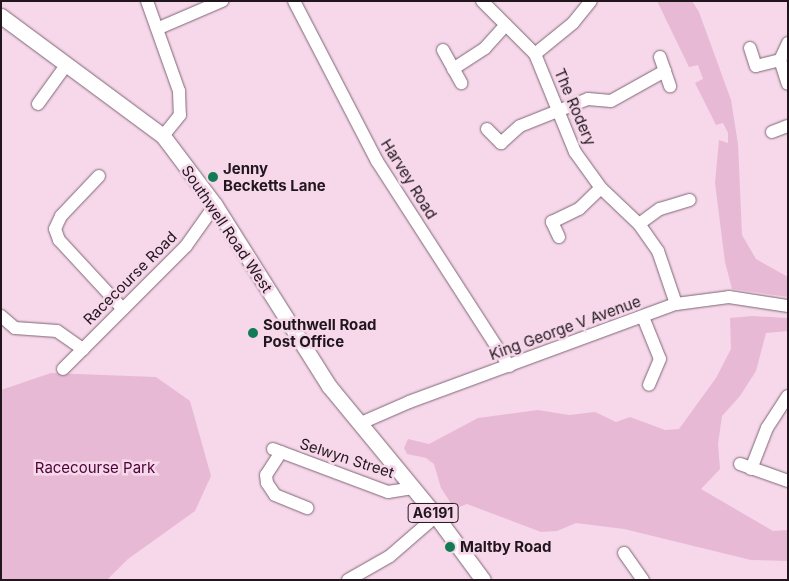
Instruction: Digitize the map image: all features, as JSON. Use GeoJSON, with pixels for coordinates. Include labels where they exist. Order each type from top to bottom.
{"type":"FeatureCollection","features":[{"type":"Feature","properties":{"kind":"main road","name":"Southwell Road West"},"geometry":{"type":"LineString","coordinates":[[2,19],[67,64],[163,136],[215,205],[329,386],[436,516],[483,580]]}},
{"type":"Feature","properties":{"kind":"street"},"geometry":{"type":"LineString","coordinates":[[147,1],[159,28],[179,91],[180,116],[163,136]]}},
{"type":"Feature","properties":{"kind":"street"},"geometry":{"type":"LineString","coordinates":[[159,28],[222,1]]}},
{"type":"Feature","properties":{"kind":"street","name":"Harvey Road"},"geometry":{"type":"LineString","coordinates":[[294,1],[377,161],[509,366]]}},
{"type":"Feature","properties":{"kind":"street","name":"The Rodery"},"geometry":{"type":"LineString","coordinates":[[482,1],[535,54],[557,112],[575,152],[601,188],[639,224],[658,252],[676,304]]}},
{"type":"Feature","properties":{"kind":"street"},"geometry":{"type":"LineString","coordinates":[[535,54],[574,23],[591,1]]}},
{"type":"Feature","properties":{"kind":"street"},"geometry":{"type":"LineString","coordinates":[[453,69],[484,48],[506,25]]}},
{"type":"Feature","properties":{"kind":"street"},"geometry":{"type":"LineString","coordinates":[[788,43],[780,60],[788,84]]}},
{"type":"Feature","properties":{"kind":"street"},"geometry":{"type":"LineString","coordinates":[[750,48],[756,66],[780,60]]}},
{"type":"Feature","properties":{"kind":"street"},"geometry":{"type":"LineString","coordinates":[[443,50],[460,83]]}},
{"type":"Feature","properties":{"kind":"street"},"geometry":{"type":"LineString","coordinates":[[660,57],[670,86]]}},
{"type":"Feature","properties":{"kind":"street"},"geometry":{"type":"LineString","coordinates":[[38,104],[67,64]]}},
{"type":"Feature","properties":{"kind":"street"},"geometry":{"type":"LineString","coordinates":[[487,130],[501,143],[520,126],[588,99],[611,102],[665,71]]}},
{"type":"Feature","properties":{"kind":"street"},"geometry":{"type":"LineString","coordinates":[[772,132],[788,126]]}},
{"type":"Feature","properties":{"kind":"street"},"geometry":{"type":"LineString","coordinates":[[99,176],[61,216],[54,229],[59,240],[123,308]]}},
{"type":"Feature","properties":{"kind":"street"},"geometry":{"type":"LineString","coordinates":[[559,237],[552,222],[579,209],[601,188]]}},
{"type":"Feature","properties":{"kind":"street"},"geometry":{"type":"LineString","coordinates":[[639,224],[660,209],[690,200]]}},
{"type":"Feature","properties":{"kind":"street","name":"Racecourse Road"},"geometry":{"type":"LineString","coordinates":[[63,369],[186,246],[215,205]]}},
{"type":"Feature","properties":{"kind":"street","name":"King George V Avenue"},"geometry":{"type":"LineString","coordinates":[[360,423],[676,304],[729,297],[788,306]]}},
{"type":"Feature","properties":{"kind":"street"},"geometry":{"type":"LineString","coordinates":[[1,316],[15,328],[57,331],[83,349]]}},
{"type":"Feature","properties":{"kind":"street"},"geometry":{"type":"LineString","coordinates":[[643,317],[660,359],[649,386]]}},
{"type":"Feature","properties":{"kind":"street"},"geometry":{"type":"LineString","coordinates":[[788,396],[767,428],[746,466],[788,481]]}},
{"type":"Feature","properties":{"kind":"street","name":"Selwyn Street"},"geometry":{"type":"LineString","coordinates":[[307,508],[275,496],[267,484],[266,475],[277,451],[388,492],[412,488]]}},
{"type":"Feature","properties":{"kind":"street"},"geometry":{"type":"LineString","coordinates":[[348,580],[390,556],[436,516]]}},
{"type":"Feature","properties":{"kind":"street"},"geometry":{"type":"LineString","coordinates":[[624,553],[644,580]]}},
{"type":"Feature","properties":{"kind":"green space"},"geometry":{"type":"Polygon","coordinates":[[[657,1],[692,1],[699,12],[731,100],[738,144],[742,235],[756,259],[788,277],[788,297],[732,289],[725,262],[715,183],[719,140],[728,143],[728,133],[723,123],[716,125],[695,83],[703,79],[698,65],[689,67],[657,1]]]}},
{"type":"Feature","properties":{"kind":"green space"},"geometry":{"type":"Polygon","coordinates":[[[752,316],[788,318],[788,331],[766,333],[756,371],[740,396],[722,416],[718,444],[720,469],[701,489],[773,531],[788,530],[788,561],[751,560],[624,529],[576,523],[557,531],[541,532],[467,504],[459,507],[452,505],[441,488],[434,464],[426,458],[407,454],[404,448],[408,439],[429,444],[478,418],[538,410],[569,415],[595,412],[616,422],[630,417],[665,430],[679,429],[716,378],[731,349],[730,318],[752,316]]]}},
{"type":"Feature","properties":{"kind":"green space","name":"Racecourse Park"},"geometry":{"type":"Polygon","coordinates":[[[51,373],[156,377],[190,401],[211,476],[195,511],[128,559],[107,580],[1,580],[1,390],[51,373]]]}},
{"type":"Feature","properties":{"kind":"place","name":"Jenny Becketts Lane"},"geometry":{"type":"Point","coordinates":[213,177]}},
{"type":"Feature","properties":{"kind":"place","name":"Southwell Road Post Office"},"geometry":{"type":"Point","coordinates":[253,333]}},
{"type":"Feature","properties":{"kind":"place","name":"Maltby Road"},"geometry":{"type":"Point","coordinates":[450,547]}}]}
